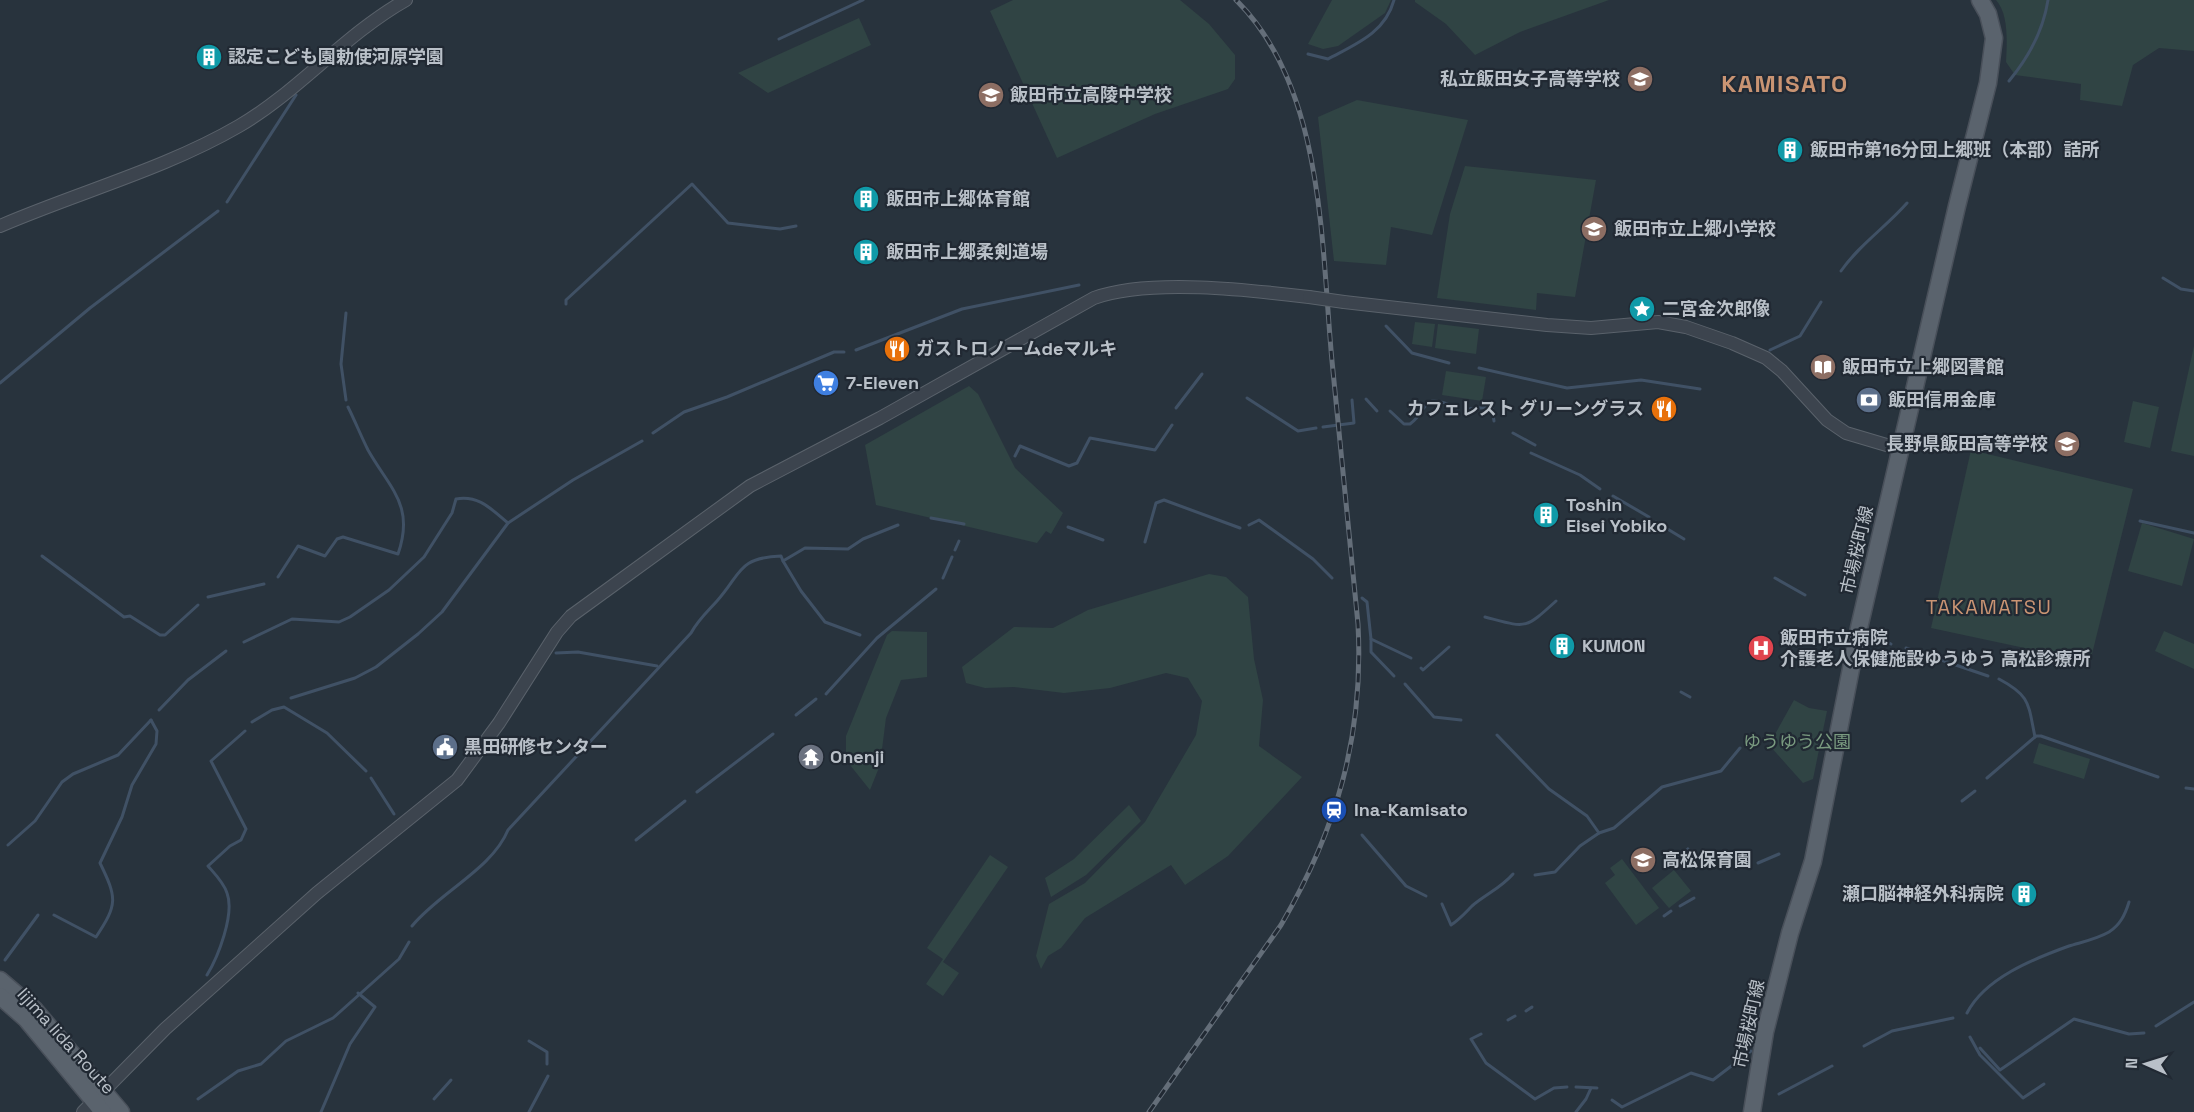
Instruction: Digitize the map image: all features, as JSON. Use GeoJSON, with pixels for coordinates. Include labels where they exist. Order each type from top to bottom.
{"type":"FeatureCollection","features":[{"type":"Feature","properties":{"kind":"main road","name":"市場桜町線"},"geometry":{"type":"LineString","coordinates":[[1752,1112],[1765,1032],[1790,933],[1812,861],[1847,680],[1995,51],[1992,26],[1980,0]]}},
{"type":"Feature","properties":{"kind":"main road","name":"Iijima Iida Route"},"geometry":{"type":"LineString","coordinates":[[0,980],[35,1010],[96,1103]]}},
{"type":"Feature","properties":{"kind":"main road","name":"Iijima Iida Route"},"geometry":{"type":"LineString","coordinates":[[0,996],[26,1020],[96,1103],[120,1112]]}},
{"type":"Feature","properties":{"kind":"street"},"geometry":{"type":"LineString","coordinates":[[0,226],[197,149],[230,131],[284,92],[376,16],[406,0]]}},
{"type":"Feature","properties":{"kind":"street"},"geometry":{"type":"LineString","coordinates":[[96,1103],[165,1029],[317,893],[457,780],[499,723],[557,632],[571,616],[750,486],[880,418],[1094,298],[1112,291],[1221,288],[1547,325],[1591,328],[1658,322],[1686,327],[1766,358],[1782,371],[1827,420],[1846,433],[1900,449]]}},
{"type":"Feature","properties":{"kind":"green space"},"geometry":{"type":"Polygon","coordinates":[[[1013,0],[1180,0],[1209,24],[1235,55],[1235,79],[1228,89],[1155,114],[1057,158],[990,11],[1013,0]]]}},
{"type":"Feature","properties":{"kind":"green space"},"geometry":{"type":"Polygon","coordinates":[[[1332,0],[1391,0],[1385,13],[1338,46],[1323,49],[1308,44],[1332,0]]]}},
{"type":"Feature","properties":{"kind":"green space"},"geometry":{"type":"Polygon","coordinates":[[[1415,0],[1609,0],[1520,32],[1475,55],[1446,24],[1415,0]]]}},
{"type":"Feature","properties":{"kind":"green space"},"geometry":{"type":"Polygon","coordinates":[[[1996,0],[2194,0],[2194,51],[2159,48],[2133,65],[2122,106],[2080,100],[2081,84],[2015,75],[2006,62],[2005,21],[1996,0]]]}},
{"type":"Feature","properties":{"kind":"green space"},"geometry":{"type":"Polygon","coordinates":[[[859,18],[871,45],[768,93],[738,73],[859,18]]]}},
{"type":"Feature","properties":{"kind":"green space"},"geometry":{"type":"Polygon","coordinates":[[[1357,100],[1468,120],[1432,235],[1391,227],[1386,265],[1334,261],[1318,117],[1357,100]]]}},
{"type":"Feature","properties":{"kind":"green space"},"geometry":{"type":"Polygon","coordinates":[[[1465,166],[1596,180],[1575,297],[1537,293],[1536,310],[1437,298],[1450,214],[1465,166]]]}},
{"type":"Feature","properties":{"kind":"green space"},"geometry":{"type":"Polygon","coordinates":[[[1415,322],[1435,324],[1432,347],[1412,344],[1415,322]]]}},
{"type":"Feature","properties":{"kind":"green space"},"geometry":{"type":"Polygon","coordinates":[[[1438,324],[1479,329],[1476,354],[1435,348],[1438,324]]]}},
{"type":"Feature","properties":{"kind":"green space"},"geometry":{"type":"Polygon","coordinates":[[[2194,346],[2194,456],[2171,451],[2194,346]]]}},
{"type":"Feature","properties":{"kind":"green space"},"geometry":{"type":"Polygon","coordinates":[[[1446,371],[1486,377],[1482,401],[1442,395],[1446,371]]]}},
{"type":"Feature","properties":{"kind":"green space"},"geometry":{"type":"Polygon","coordinates":[[[969,386],[978,394],[1015,468],[1063,513],[1051,534],[1046,531],[1037,543],[876,505],[865,445],[969,386]]]}},
{"type":"Feature","properties":{"kind":"green space"},"geometry":{"type":"Polygon","coordinates":[[[2133,401],[2159,407],[2150,448],[2124,442],[2133,401]]]}},
{"type":"Feature","properties":{"kind":"green space"},"geometry":{"type":"Polygon","coordinates":[[[1971,450],[2133,489],[2090,662],[1931,628],[1971,450]]]}},
{"type":"Feature","properties":{"kind":"green space"},"geometry":{"type":"Polygon","coordinates":[[[2142,523],[2194,539],[2182,586],[2128,571],[2142,523]]]}},
{"type":"Feature","properties":{"kind":"green space"},"geometry":{"type":"Polygon","coordinates":[[[1209,574],[1226,577],[1248,597],[1254,659],[1263,700],[1259,746],[1302,777],[1228,856],[1185,885],[1171,865],[1085,918],[1061,948],[1048,956],[1041,969],[1036,956],[1049,904],[1085,883],[1145,822],[1196,735],[1202,701],[1188,678],[1166,673],[1110,688],[1064,693],[1014,687],[985,688],[966,683],[962,667],[1014,627],[1053,628],[1088,610],[1209,574]]]}},
{"type":"Feature","properties":{"kind":"green space"},"geometry":{"type":"Polygon","coordinates":[[[892,631],[927,632],[927,677],[901,680],[886,718],[880,765],[870,790],[846,760],[846,736],[887,635],[892,631]]]}},
{"type":"Feature","properties":{"kind":"green space"},"geometry":{"type":"Polygon","coordinates":[[[2164,631],[2194,644],[2194,669],[2155,651],[2164,631]]]}},
{"type":"Feature","properties":{"kind":"green space","name":"ゆうゆう公園"},"geometry":{"type":"Polygon","coordinates":[[[1794,700],[1809,708],[1827,711],[1813,779],[1803,783],[1769,745],[1794,700]]]}},
{"type":"Feature","properties":{"kind":"green space"},"geometry":{"type":"Polygon","coordinates":[[[2039,743],[2090,759],[2084,779],[2033,763],[2039,743]]]}},
{"type":"Feature","properties":{"kind":"green space"},"geometry":{"type":"Polygon","coordinates":[[[1129,805],[1141,821],[1086,875],[1051,897],[1045,878],[1074,859],[1129,805]]]}},
{"type":"Feature","properties":{"kind":"green space"},"geometry":{"type":"Polygon","coordinates":[[[990,855],[1008,867],[943,962],[959,973],[943,996],[926,984],[943,959],[927,948],[990,855]]]}},
{"type":"Feature","properties":{"kind":"green space"},"geometry":{"type":"Polygon","coordinates":[[[1622,859],[1659,908],[1636,925],[1605,883],[1615,875],[1610,868],[1622,859]]]}},
{"type":"Feature","properties":{"kind":"green space"},"geometry":{"type":"Polygon","coordinates":[[[1674,870],[1691,891],[1669,908],[1652,888],[1674,870]]]}},
{"type":"Feature","properties":{"kind":"water"},"geometry":{"type":"Polygon","coordinates":[[[1688,847],[1693,853],[1680,864],[1675,858],[1688,847]]]}},
{"type":"Feature","properties":{"kind":"waterway"},"geometry":{"type":"LineString","coordinates":[[779,39],[863,0]]}},
{"type":"Feature","properties":{"kind":"waterway"},"geometry":{"type":"LineString","coordinates":[[1308,54],[1328,59],[1359,42],[1384,21],[1394,0]]}},
{"type":"Feature","properties":{"kind":"waterway"},"geometry":{"type":"LineString","coordinates":[[2009,81],[2034,44],[2043,23],[2048,0]]}},
{"type":"Feature","properties":{"kind":"waterway"},"geometry":{"type":"LineString","coordinates":[[227,202],[296,95]]}},
{"type":"Feature","properties":{"kind":"waterway"},"geometry":{"type":"LineString","coordinates":[[566,304],[566,300],[692,184],[728,223],[780,229],[796,226]]}},
{"type":"Feature","properties":{"kind":"waterway"},"geometry":{"type":"LineString","coordinates":[[1841,271],[1907,203]]}},
{"type":"Feature","properties":{"kind":"waterway"},"geometry":{"type":"LineString","coordinates":[[0,383],[90,308],[218,211]]}},
{"type":"Feature","properties":{"kind":"waterway"},"geometry":{"type":"LineString","coordinates":[[2163,278],[2181,289],[2194,291]]}},
{"type":"Feature","properties":{"kind":"waterway"},"geometry":{"type":"LineString","coordinates":[[856,350],[962,309],[1079,285]]}},
{"type":"Feature","properties":{"kind":"waterway"},"geometry":{"type":"LineString","coordinates":[[1770,350],[1800,336],[1821,302]]}},
{"type":"Feature","properties":{"kind":"waterway"},"geometry":{"type":"LineString","coordinates":[[346,313],[341,364],[346,400]]}},
{"type":"Feature","properties":{"kind":"waterway"},"geometry":{"type":"LineString","coordinates":[[1386,326],[1412,353],[1449,363]]}},
{"type":"Feature","properties":{"kind":"waterway"},"geometry":{"type":"LineString","coordinates":[[653,433],[684,412],[727,397],[834,352],[844,352]]}},
{"type":"Feature","properties":{"kind":"waterway"},"geometry":{"type":"LineString","coordinates":[[1479,368],[1567,388],[1641,380],[1700,389]]}},
{"type":"Feature","properties":{"kind":"waterway"},"geometry":{"type":"LineString","coordinates":[[1176,408],[1202,374]]}},
{"type":"Feature","properties":{"kind":"waterway"},"geometry":{"type":"LineString","coordinates":[[1247,398],[1298,431],[1316,428]]}},
{"type":"Feature","properties":{"kind":"waterway"},"geometry":{"type":"LineString","coordinates":[[1366,399],[1377,411]]}},
{"type":"Feature","properties":{"kind":"waterway"},"geometry":{"type":"LineString","coordinates":[[1323,427],[1354,423],[1352,400]]}},
{"type":"Feature","properties":{"kind":"waterway"},"geometry":{"type":"LineString","coordinates":[[1390,411],[1404,424],[1410,424],[1431,401],[1457,408]]}},
{"type":"Feature","properties":{"kind":"waterway"},"geometry":{"type":"LineString","coordinates":[[278,577],[298,546],[325,556],[337,539],[343,537],[398,554],[404,523],[398,498],[368,450],[348,407]]}},
{"type":"Feature","properties":{"kind":"waterway"},"geometry":{"type":"LineString","coordinates":[[1468,409],[1492,407],[1494,421]]}},
{"type":"Feature","properties":{"kind":"waterway"},"geometry":{"type":"LineString","coordinates":[[1015,456],[1020,446],[1069,466],[1077,463],[1090,438],[1155,450],[1172,425]]}},
{"type":"Feature","properties":{"kind":"waterway"},"geometry":{"type":"LineString","coordinates":[[1513,433],[1535,445]]}},
{"type":"Feature","properties":{"kind":"waterway"},"geometry":{"type":"LineString","coordinates":[[291,698],[355,678],[376,667],[442,612],[508,523],[573,480],[642,441]]}},
{"type":"Feature","properties":{"kind":"waterway"},"geometry":{"type":"LineString","coordinates":[[1531,453],[1580,475],[1600,489]]}},
{"type":"Feature","properties":{"kind":"waterway"},"geometry":{"type":"LineString","coordinates":[[1613,496],[1649,517]]}},
{"type":"Feature","properties":{"kind":"waterway"},"geometry":{"type":"LineString","coordinates":[[244,642],[292,619],[339,622],[350,617],[389,590],[424,557],[452,513],[456,499],[478,501],[508,523]]}},
{"type":"Feature","properties":{"kind":"waterway"},"geometry":{"type":"LineString","coordinates":[[1145,542],[1156,503],[1164,500],[1240,528]]}},
{"type":"Feature","properties":{"kind":"waterway"},"geometry":{"type":"LineString","coordinates":[[931,518],[964,524]]}},
{"type":"Feature","properties":{"kind":"waterway"},"geometry":{"type":"LineString","coordinates":[[1249,525],[1259,520],[1313,559],[1332,578]]}},
{"type":"Feature","properties":{"kind":"waterway"},"geometry":{"type":"LineString","coordinates":[[2140,521],[2194,533]]}},
{"type":"Feature","properties":{"kind":"waterway"},"geometry":{"type":"LineString","coordinates":[[1656,522],[1684,539]]}},
{"type":"Feature","properties":{"kind":"waterway"},"geometry":{"type":"LineString","coordinates":[[412,926],[490,857],[508,830],[691,633],[748,564],[767,557],[781,556],[783,561],[805,548],[848,549],[863,539],[898,525]]}},
{"type":"Feature","properties":{"kind":"waterway"},"geometry":{"type":"LineString","coordinates":[[1068,527],[1103,540]]}},
{"type":"Feature","properties":{"kind":"waterway"},"geometry":{"type":"LineString","coordinates":[[955,550],[959,541]]}},
{"type":"Feature","properties":{"kind":"waterway"},"geometry":{"type":"LineString","coordinates":[[42,556],[124,617],[130,616],[160,635],[165,635],[198,605]]}},
{"type":"Feature","properties":{"kind":"waterway"},"geometry":{"type":"LineString","coordinates":[[943,578],[952,557]]}},
{"type":"Feature","properties":{"kind":"waterway"},"geometry":{"type":"LineString","coordinates":[[783,561],[801,591],[825,622],[860,635]]}},
{"type":"Feature","properties":{"kind":"waterway"},"geometry":{"type":"LineString","coordinates":[[1775,578],[1805,595]]}},
{"type":"Feature","properties":{"kind":"waterway"},"geometry":{"type":"LineString","coordinates":[[208,597],[264,584]]}},
{"type":"Feature","properties":{"kind":"waterway"},"geometry":{"type":"LineString","coordinates":[[826,694],[877,638],[936,589]]}},
{"type":"Feature","properties":{"kind":"waterway"},"geometry":{"type":"LineString","coordinates":[[1362,598],[1367,602],[1371,639],[1411,658]]}},
{"type":"Feature","properties":{"kind":"waterway"},"geometry":{"type":"LineString","coordinates":[[1485,617],[1524,624],[1531,622],[1556,601]]}},
{"type":"Feature","properties":{"kind":"waterway"},"geometry":{"type":"LineString","coordinates":[[1371,639],[1371,652],[1394,676]]}},
{"type":"Feature","properties":{"kind":"waterway"},"geometry":{"type":"LineString","coordinates":[[1881,639],[1891,644]]}},
{"type":"Feature","properties":{"kind":"waterway"},"geometry":{"type":"LineString","coordinates":[[1421,668],[1423,670],[1449,647]]}},
{"type":"Feature","properties":{"kind":"waterway"},"geometry":{"type":"LineString","coordinates":[[1906,648],[1988,676]]}},
{"type":"Feature","properties":{"kind":"waterway"},"geometry":{"type":"LineString","coordinates":[[159,710],[188,680],[226,651]]}},
{"type":"Feature","properties":{"kind":"waterway"},"geometry":{"type":"LineString","coordinates":[[556,653],[578,652],[657,666]]}},
{"type":"Feature","properties":{"kind":"waterway"},"geometry":{"type":"LineString","coordinates":[[1999,679],[2023,696],[2029,709],[2035,737]]}},
{"type":"Feature","properties":{"kind":"waterway"},"geometry":{"type":"LineString","coordinates":[[1405,684],[1434,717],[1461,720]]}},
{"type":"Feature","properties":{"kind":"waterway"},"geometry":{"type":"LineString","coordinates":[[1681,692],[1690,697]]}},
{"type":"Feature","properties":{"kind":"waterway"},"geometry":{"type":"LineString","coordinates":[[796,715],[816,699]]}},
{"type":"Feature","properties":{"kind":"waterway"},"geometry":{"type":"LineString","coordinates":[[252,722],[272,710],[284,707],[327,733],[366,771]]}},
{"type":"Feature","properties":{"kind":"waterway"},"geometry":{"type":"LineString","coordinates":[[8,845],[35,821],[62,782],[73,774],[118,755],[151,720]]}},
{"type":"Feature","properties":{"kind":"waterway"},"geometry":{"type":"LineString","coordinates":[[54,915],[96,937],[108,916],[113,901],[112,893],[100,863],[122,817],[132,785],[156,744],[157,731],[151,720]]}},
{"type":"Feature","properties":{"kind":"waterway"},"geometry":{"type":"LineString","coordinates":[[207,975],[220,947],[229,912],[226,889],[208,866],[230,846],[241,840],[246,829],[211,761],[245,731]]}},
{"type":"Feature","properties":{"kind":"waterway"},"geometry":{"type":"LineString","coordinates":[[697,792],[773,734]]}},
{"type":"Feature","properties":{"kind":"waterway"},"geometry":{"type":"LineString","coordinates":[[1497,735],[1549,789],[1587,816],[1599,833],[1614,828],[1662,787],[1721,771],[1740,748]]}},
{"type":"Feature","properties":{"kind":"waterway"},"geometry":{"type":"LineString","coordinates":[[1987,778],[2036,736],[2158,777]]}},
{"type":"Feature","properties":{"kind":"waterway"},"geometry":{"type":"LineString","coordinates":[[371,778],[394,814]]}},
{"type":"Feature","properties":{"kind":"waterway"},"geometry":{"type":"LineString","coordinates":[[2186,788],[2194,789]]}},
{"type":"Feature","properties":{"kind":"waterway"},"geometry":{"type":"LineString","coordinates":[[1962,801],[1975,791]]}},
{"type":"Feature","properties":{"kind":"waterway"},"geometry":{"type":"LineString","coordinates":[[636,840],[685,801]]}},
{"type":"Feature","properties":{"kind":"waterway"},"geometry":{"type":"LineString","coordinates":[[1535,875],[1555,872],[1580,846],[1599,833]]}},
{"type":"Feature","properties":{"kind":"waterway"},"geometry":{"type":"LineString","coordinates":[[1362,835],[1406,886],[1426,896]]}},
{"type":"Feature","properties":{"kind":"waterway"},"geometry":{"type":"LineString","coordinates":[[1758,863],[1779,854]]}},
{"type":"Feature","properties":{"kind":"waterway"},"geometry":{"type":"LineString","coordinates":[[1442,904],[1451,925],[1513,874]]}},
{"type":"Feature","properties":{"kind":"waterway"},"geometry":{"type":"LineString","coordinates":[[1680,906],[1694,898]]}},
{"type":"Feature","properties":{"kind":"waterway"},"geometry":{"type":"LineString","coordinates":[[1967,1013],[1985,990],[2011,971],[2040,957],[2109,932],[2122,919],[2129,902]]}},
{"type":"Feature","properties":{"kind":"waterway"},"geometry":{"type":"LineString","coordinates":[[1664,916],[1671,911]]}},
{"type":"Feature","properties":{"kind":"waterway"},"geometry":{"type":"LineString","coordinates":[[5,960],[38,915]]}},
{"type":"Feature","properties":{"kind":"waterway"},"geometry":{"type":"LineString","coordinates":[[198,1099],[238,1071],[261,1064],[286,1041],[333,1018],[399,959],[409,942]]}},
{"type":"Feature","properties":{"kind":"waterway"},"geometry":{"type":"LineString","coordinates":[[321,1112],[350,1044],[375,1007],[358,993]]}},
{"type":"Feature","properties":{"kind":"waterway"},"geometry":{"type":"LineString","coordinates":[[2156,1026],[2194,1002]]}},
{"type":"Feature","properties":{"kind":"waterway"},"geometry":{"type":"LineString","coordinates":[[1526,1011],[1532,1007]]}},
{"type":"Feature","properties":{"kind":"waterway"},"geometry":{"type":"LineString","coordinates":[[1508,1020],[1515,1016]]}},
{"type":"Feature","properties":{"kind":"waterway"},"geometry":{"type":"LineString","coordinates":[[1864,1046],[1892,1031],[1953,1018]]}},
{"type":"Feature","properties":{"kind":"waterway"},"geometry":{"type":"LineString","coordinates":[[1980,1048],[2000,1070],[2074,1019],[2129,1034],[2144,1033]]}},
{"type":"Feature","properties":{"kind":"waterway"},"geometry":{"type":"LineString","coordinates":[[1481,1034],[1471,1039],[1486,1063],[1535,1099],[1554,1088],[1567,1087]]}},
{"type":"Feature","properties":{"kind":"waterway"},"geometry":{"type":"LineString","coordinates":[[1970,1037],[1980,1055],[2023,1098],[2044,1084]]}},
{"type":"Feature","properties":{"kind":"waterway"},"geometry":{"type":"LineString","coordinates":[[529,1041],[547,1052],[547,1064]]}},
{"type":"Feature","properties":{"kind":"waterway"},"geometry":{"type":"LineString","coordinates":[[1612,1100],[1622,1107],[1691,1073],[1713,1080],[1751,1051]]}},
{"type":"Feature","properties":{"kind":"waterway"},"geometry":{"type":"LineString","coordinates":[[1779,1094],[1832,1066]]}},
{"type":"Feature","properties":{"kind":"waterway"},"geometry":{"type":"LineString","coordinates":[[529,1112],[548,1076]]}},
{"type":"Feature","properties":{"kind":"waterway"},"geometry":{"type":"LineString","coordinates":[[434,1099],[451,1080]]}},
{"type":"Feature","properties":{"kind":"waterway"},"geometry":{"type":"LineString","coordinates":[[1576,1087],[1597,1088]]}},
{"type":"Feature","properties":{"kind":"waterway"},"geometry":{"type":"LineString","coordinates":[[1576,1112],[1591,1088]]}},
{"type":"Feature","properties":{"kind":"railway"},"geometry":{"type":"LineString","coordinates":[[1149,1112],[1281,925],[1301,889],[1332,817],[1351,743],[1356,704],[1359,665],[1358,624],[1325,268],[1313,170],[1303,122],[1287,77],[1265,36],[1236,0]]}},
{"type":"Feature","properties":{"kind":"place","name":"認定こども園勅使河原学園"},"geometry":{"type":"Point","coordinates":[209,57]}},
{"type":"Feature","properties":{"kind":"place","name":"私立飯田女子高等学校"},"geometry":{"type":"Point","coordinates":[1640,79]}},
{"type":"Feature","properties":{"kind":"place","name":"飯田市立高陵中学校"},"geometry":{"type":"Point","coordinates":[991,95]}},
{"type":"Feature","properties":{"kind":"place","name":"飯田市第16分団上郷班（本部）詰所"},"geometry":{"type":"Point","coordinates":[1790,150]}},
{"type":"Feature","properties":{"kind":"place","name":"飯田市上郷体育館"},"geometry":{"type":"Point","coordinates":[866,199]}},
{"type":"Feature","properties":{"kind":"place","name":"飯田市立上郷小学校"},"geometry":{"type":"Point","coordinates":[1594,229]}},
{"type":"Feature","properties":{"kind":"place","name":"飯田市上郷柔剣道場"},"geometry":{"type":"Point","coordinates":[866,252]}},
{"type":"Feature","properties":{"kind":"place","name":"二宮金次郎像"},"geometry":{"type":"Point","coordinates":[1642,309]}},
{"type":"Feature","properties":{"kind":"place","name":"ガストロノームdeマルキ"},"geometry":{"type":"Point","coordinates":[897,349]}},
{"type":"Feature","properties":{"kind":"place","name":"飯田市立上郷図書館"},"geometry":{"type":"Point","coordinates":[1823,367]}},
{"type":"Feature","properties":{"kind":"place","name":"7-Eleven"},"geometry":{"type":"Point","coordinates":[826,383]}},
{"type":"Feature","properties":{"kind":"place","name":"飯田信用金庫"},"geometry":{"type":"Point","coordinates":[1869,400]}},
{"type":"Feature","properties":{"kind":"place","name":"カフェレスト グリーングラス"},"geometry":{"type":"Point","coordinates":[1664,409]}},
{"type":"Feature","properties":{"kind":"place","name":"長野県飯田高等学校"},"geometry":{"type":"Point","coordinates":[2067,444]}},
{"type":"Feature","properties":{"kind":"place","name":"Toshin Eisei Yobiko"},"geometry":{"type":"Point","coordinates":[1546,515]}},
{"type":"Feature","properties":{"kind":"place","name":"KUMON"},"geometry":{"type":"Point","coordinates":[1562,646]}},
{"type":"Feature","properties":{"kind":"place","name":"飯田市立病院 介護老人保健施設ゆうゆう 高松診療所"},"geometry":{"type":"Point","coordinates":[1761,648]}},
{"type":"Feature","properties":{"kind":"place","name":"黒田研修センター"},"geometry":{"type":"Point","coordinates":[445,747]}},
{"type":"Feature","properties":{"kind":"place","name":"Onenji"},"geometry":{"type":"Point","coordinates":[811,757]}},
{"type":"Feature","properties":{"kind":"place","name":"Ina-Kamisato"},"geometry":{"type":"Point","coordinates":[1334,810]}},
{"type":"Feature","properties":{"kind":"place","name":"高松保育園"},"geometry":{"type":"Point","coordinates":[1643,860]}},
{"type":"Feature","properties":{"kind":"place","name":"瀬口脳神経外科病院"},"geometry":{"type":"Point","coordinates":[2024,894]}},
{"type":"Feature","properties":{"kind":"district","name":"KAMISATO"},"geometry":{"type":"Point","coordinates":[1785,84]}},
{"type":"Feature","properties":{"kind":"district","name":"TAKAMATSU"},"geometry":{"type":"Point","coordinates":[1989,607]}}]}
